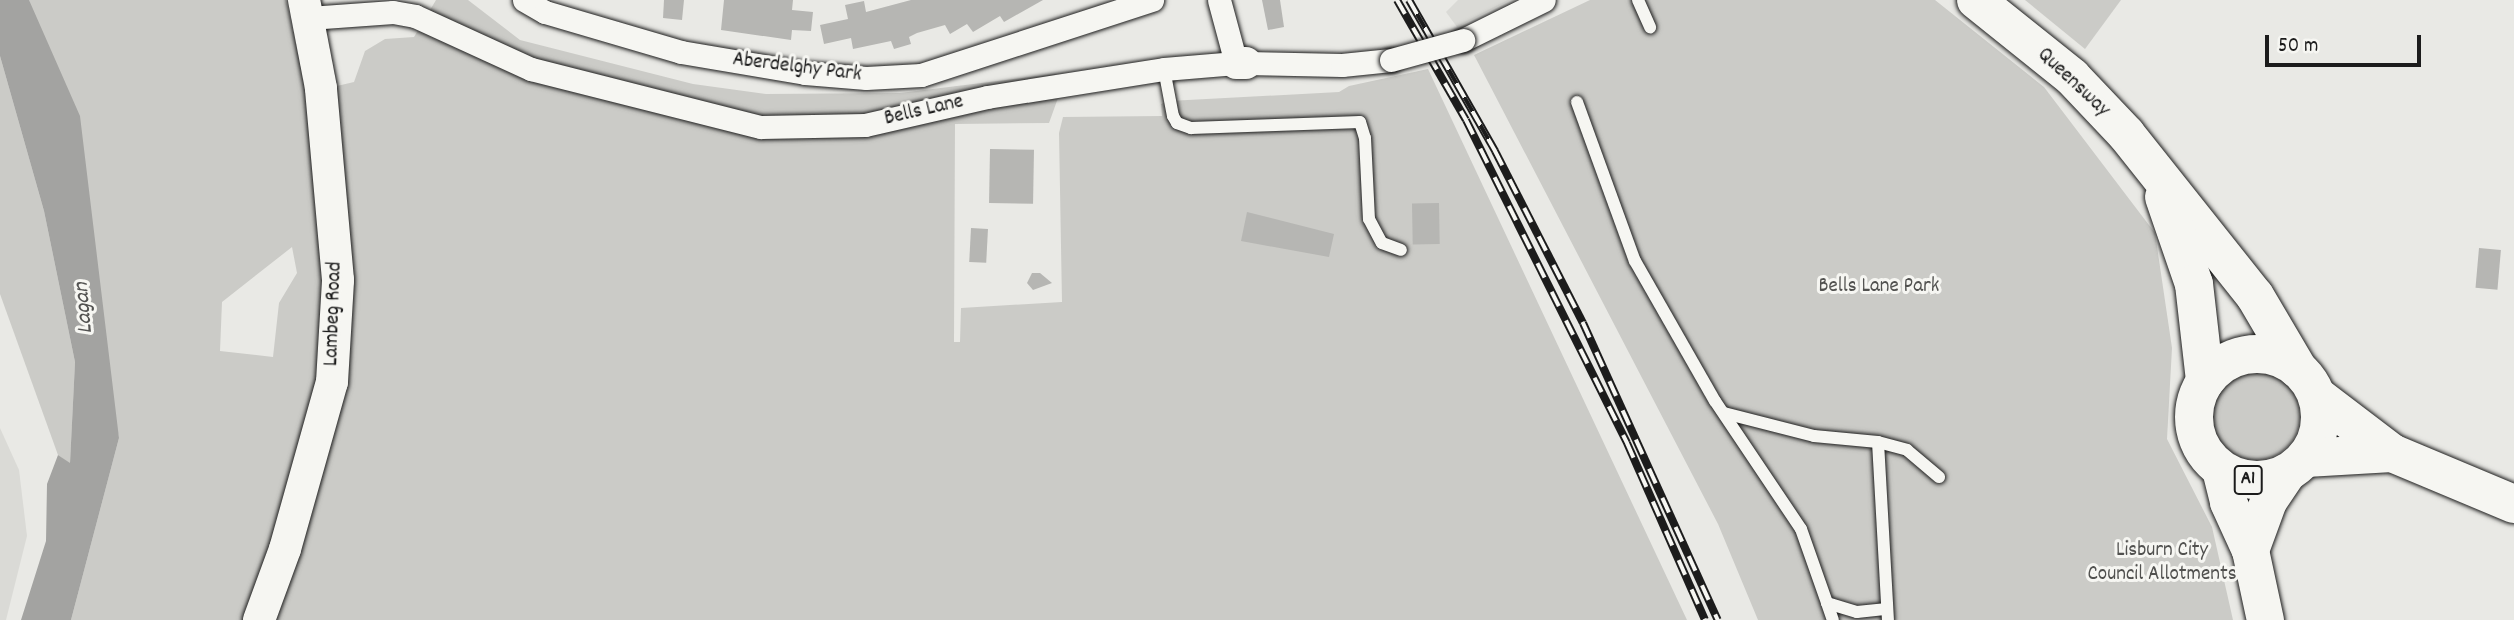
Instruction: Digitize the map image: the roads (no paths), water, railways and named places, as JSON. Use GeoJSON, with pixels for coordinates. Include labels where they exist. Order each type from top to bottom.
{"type":"FeatureCollection","features":[{"type":"Feature","properties":{"kind":"highway","name":"Queensway"},"geometry":{"type":"LineString","coordinates":[[1976,0],[2072,78],[2126,134],[2159,178],[2197,245],[2255,296],[2308,383]]}},
{"type":"Feature","properties":{"kind":"highway","name":"Queensway"},"geometry":{"type":"LineString","coordinates":[[2197,245],[2205,381]]}},
{"type":"Feature","properties":{"kind":"highway"},"geometry":{"type":"LineString","coordinates":[[2205,381],[2239,356],[2270,356],[2308,383],[2392,453],[2514,504]]}},
{"type":"Feature","properties":{"kind":"highway","name":"A1"},"geometry":{"type":"LineString","coordinates":[[2205,381],[2193,418],[2201,446],[2220,469],[2252,481],[2296,466],[2316,439],[2320,418],[2308,383]]}},
{"type":"Feature","properties":{"kind":"highway"},"geometry":{"type":"LineString","coordinates":[[2296,466],[2392,453]]}},
{"type":"Feature","properties":{"kind":"main road","name":"Lambeg Road"},"geometry":{"type":"LineString","coordinates":[[259,620],[285,550],[332,382],[338,280],[321,88],[306,9]]}},
{"type":"Feature","properties":{"kind":"main road","name":"A1"},"geometry":{"type":"LineString","coordinates":[[2250,550],[2268,501],[2296,466]]}},
{"type":"Feature","properties":{"kind":"main road","name":"A1"},"geometry":{"type":"LineString","coordinates":[[2220,469],[2228,502],[2250,550],[2265,620]]}},
{"type":"Feature","properties":{"kind":"street","name":"Aberdelghy Park"},"geometry":{"type":"LineString","coordinates":[[524,0],[557,16],[681,52],[805,73],[866,78],[922,75],[1152,0]]}},
{"type":"Feature","properties":{"kind":"street"},"geometry":{"type":"LineString","coordinates":[[1219,0],[1241,63]]}},
{"type":"Feature","properties":{"kind":"street","name":"Bells Lane"},"geometry":{"type":"LineString","coordinates":[[306,9],[398,6],[531,69],[761,127],[865,125],[987,97],[1164,69],[1241,63],[1342,65],[1391,60],[1463,40],[1544,0]]}},
{"type":"Feature","properties":{"kind":"lane"},"geometry":{"type":"LineString","coordinates":[[1638,0],[1650,27]]}},
{"type":"Feature","properties":{"kind":"lane"},"geometry":{"type":"LineString","coordinates":[[1164,69],[1173,116],[1177,123],[1191,128],[1360,122],[1365,138],[1369,219],[1382,243],[1401,250]]}},
{"type":"Feature","properties":{"kind":"lane"},"geometry":{"type":"LineString","coordinates":[[1577,102],[1635,261],[1668,324],[1801,529],[1833,620]]}},
{"type":"Feature","properties":{"kind":"lane"},"geometry":{"type":"LineString","coordinates":[[1724,413],[1814,436],[1878,442],[1907,450],[1939,477]]}},
{"type":"Feature","properties":{"kind":"lane"},"geometry":{"type":"LineString","coordinates":[[1827,603],[1857,612],[1888,615],[1878,442]]}},
{"type":"Feature","properties":{"kind":"water","name":"Lagan"},"geometry":{"type":"Polygon","coordinates":[[[0,0],[29,0],[80,116],[119,438],[71,620],[21,620],[46,541],[47,484],[58,455],[70,463],[75,362],[44,211],[0,56],[0,0]]]}},
{"type":"Feature","properties":{"kind":"railway"},"geometry":{"type":"LineString","coordinates":[[1397,0],[1466,120],[1627,443],[1705,620]]}},
{"type":"Feature","properties":{"kind":"railway"},"geometry":{"type":"LineString","coordinates":[[1409,0],[1495,151],[1583,323],[1718,620]]}},
{"type":"Feature","properties":{"kind":"park label","name":"Bells Lane Park"},"geometry":{"type":"Point","coordinates":[1879,287]}},
{"type":"Feature","properties":{"kind":"park label","name":"Lisburn City Council Allotments"},"geometry":{"type":"Point","coordinates":[2162,563]}}]}
